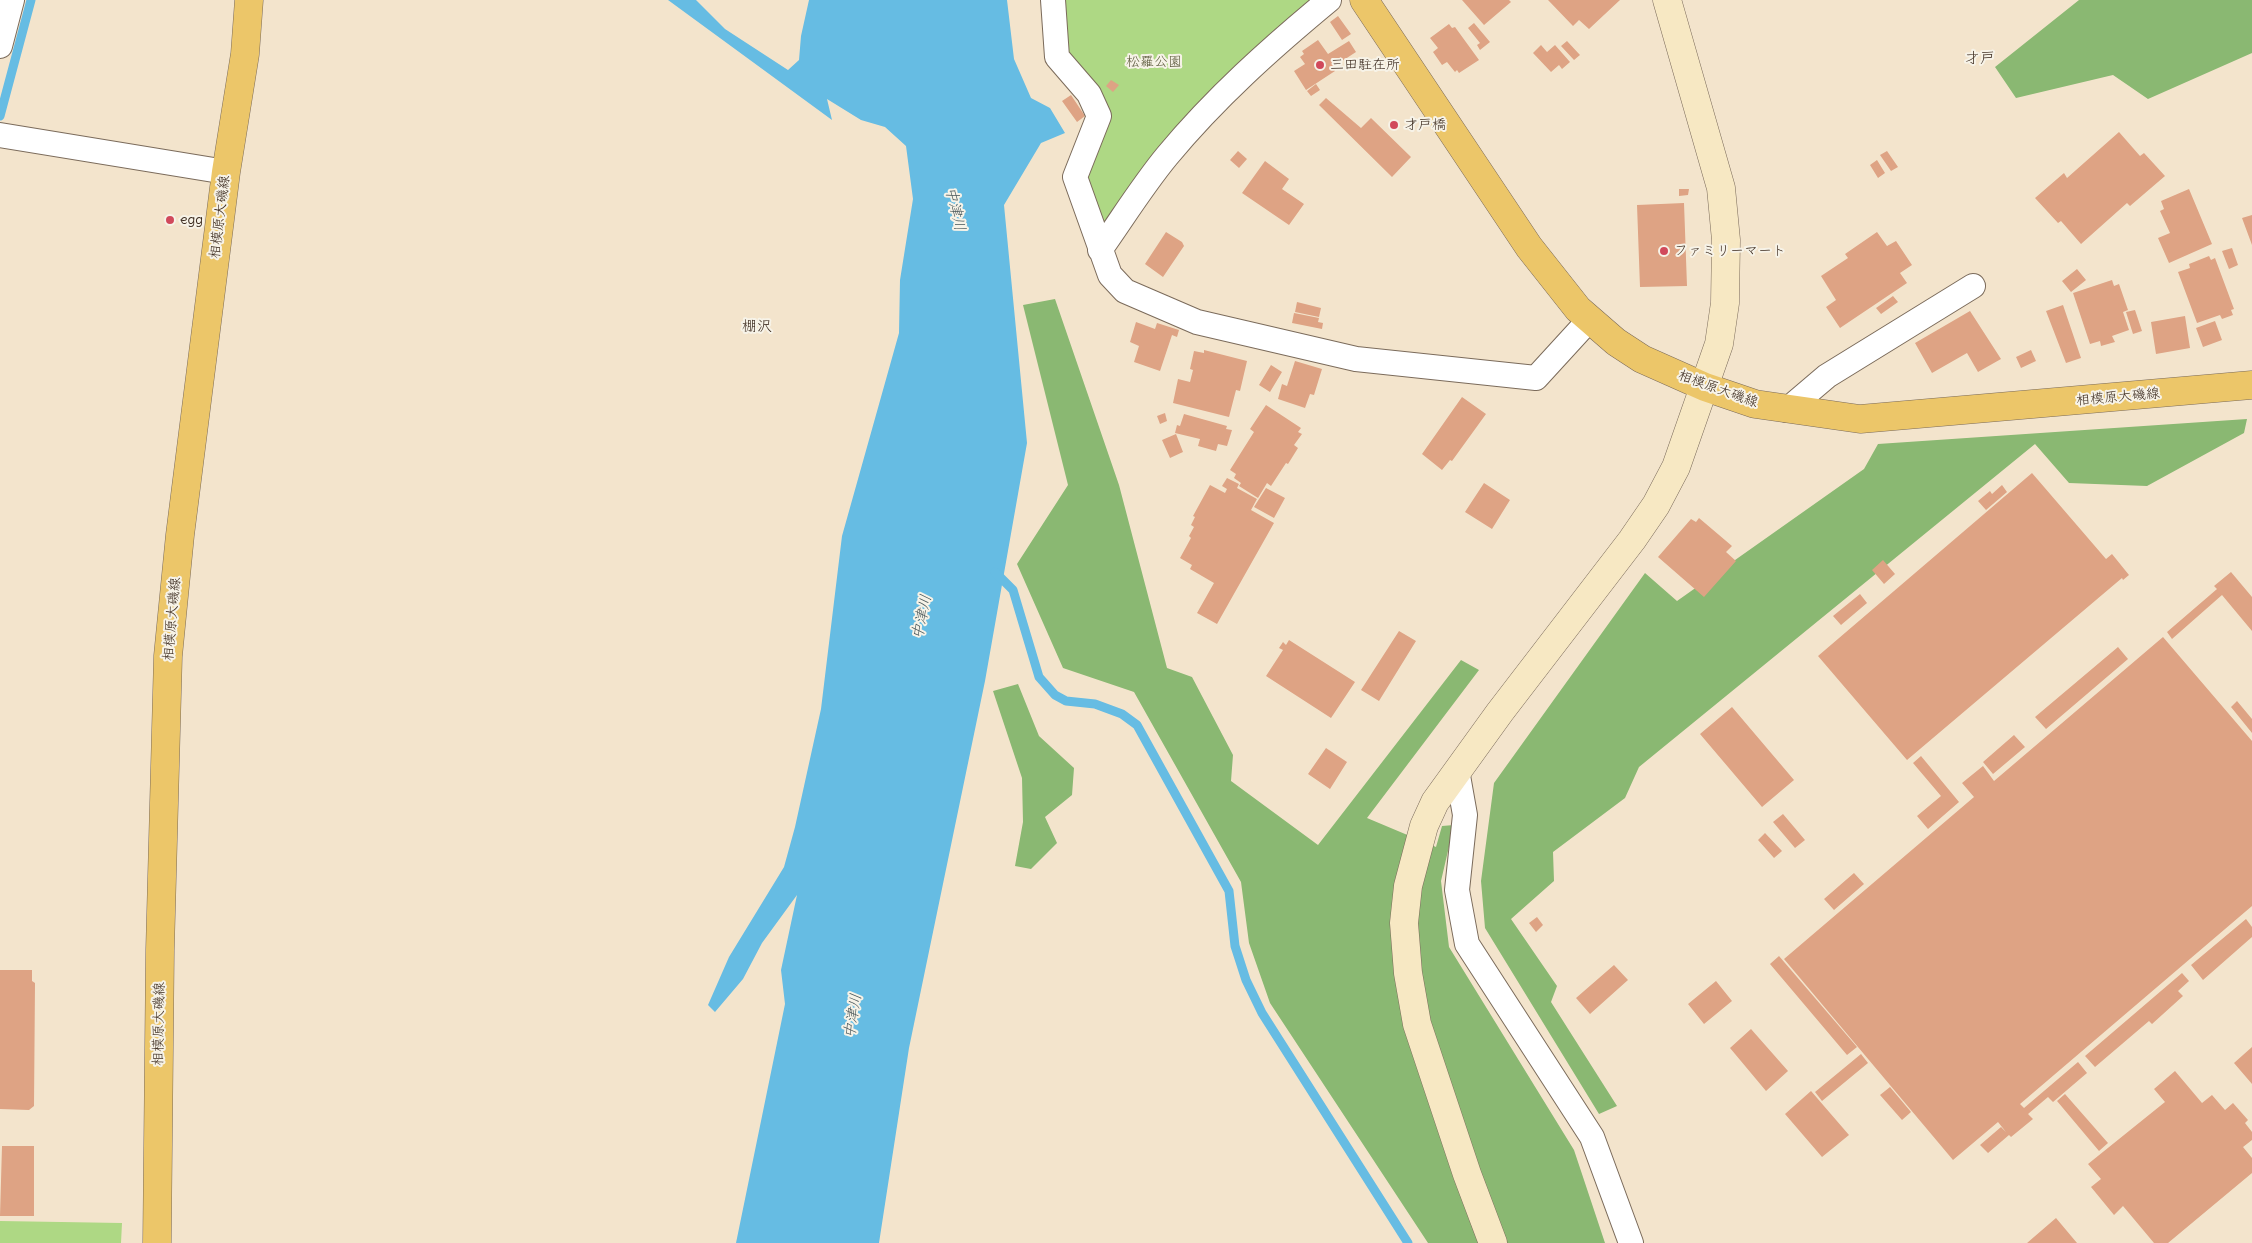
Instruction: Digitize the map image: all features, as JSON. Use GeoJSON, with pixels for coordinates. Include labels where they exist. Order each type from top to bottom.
{"type":"FeatureCollection","features":[{"type":"Feature","properties":{"kind":"main road","name":"相模原大磯線"},"geometry":{"type":"LineString","coordinates":[[157,1243],[160,950],[168,656],[180,535],[226,172],[245,54],[249,0]]}},
{"type":"Feature","properties":{"kind":"main road","name":"相模原大磯線"},"geometry":{"type":"LineString","coordinates":[[1368,2],[1528,247],[1560,287],[1590,319],[1616,342],[1642,359],[1705,387],[1755,404],[1860,419],[2252,385]]}},
{"type":"Feature","properties":{"kind":"street"},"geometry":{"type":"LineString","coordinates":[[0,46],[12,0]]}},
{"type":"Feature","properties":{"kind":"street"},"geometry":{"type":"LineString","coordinates":[[1053,0],[1057,58],[1089,94],[1099,116],[1075,177],[1110,275],[1125,291],[1197,322],[1356,359],[1536,378],[1590,319]]}},
{"type":"Feature","properties":{"kind":"street"},"geometry":{"type":"LineString","coordinates":[[1100,250],[1166,157],[1207,111],[1268,50],[1329,0]]}},
{"type":"Feature","properties":{"kind":"street"},"geometry":{"type":"LineString","coordinates":[[1493,1243],[1456,1141],[1417,1024],[1408,973],[1404,923],[1408,886],[1416,853],[1434,802],[1632,540],[1656,505],[1676,467],[1719,344],[1725,303],[1726,240],[1722,197],[1667,0]]}},
{"type":"Feature","properties":{"kind":"street"},"geometry":{"type":"LineString","coordinates":[[4,135],[226,172]]}},
{"type":"Feature","properties":{"kind":"street"},"geometry":{"type":"LineString","coordinates":[[1787,410],[1827,376],[1973,286]]}},
{"type":"Feature","properties":{"kind":"street"},"geometry":{"type":"LineString","coordinates":[[1457,770],[1466,815],[1457,890],[1468,944],[1592,1137],[1631,1243]]}},
{"type":"Feature","properties":{"kind":"green space","name":"松羅公園"},"geometry":{"type":"Polygon","coordinates":[[[1059,0],[1310,0],[1258,45],[1181,124],[1109,222],[1099,224],[1082,175],[1106,116],[1063,49],[1059,0]]]}},
{"type":"Feature","properties":{"kind":"green space"},"geometry":{"type":"Polygon","coordinates":[[[2079,0],[2252,0],[2252,53],[2148,99],[2113,75],[2016,98],[1995,67],[2079,0]]]}},
{"type":"Feature","properties":{"kind":"green space"},"geometry":{"type":"Polygon","coordinates":[[[1055,299],[1119,485],[1167,668],[1192,677],[1233,755],[1231,781],[1318,845],[1461,660],[1479,670],[1367,818],[1436,847],[1442,826],[1454,825],[1441,881],[1449,947],[1574,1150],[1605,1243],[1428,1243],[1270,1003],[1249,943],[1241,882],[1134,692],[1063,668],[1017,564],[1068,485],[1023,305],[1055,299]]]}},
{"type":"Feature","properties":{"kind":"green space"},"geometry":{"type":"Polygon","coordinates":[[[2247,419],[2244,433],[2147,486],[2069,483],[2035,444],[1639,767],[1625,798],[1553,852],[1554,881],[1511,919],[1557,986],[1551,1002],[1617,1106],[1599,1114],[1485,928],[1481,881],[1494,783],[1645,573],[1677,601],[1864,469],[1878,444],[2247,419]]]}},
{"type":"Feature","properties":{"kind":"green space"},"geometry":{"type":"Polygon","coordinates":[[[1018,684],[1039,736],[1074,768],[1072,795],[1045,817],[1057,843],[1031,869],[1015,866],[1023,822],[1022,778],[993,691],[1018,684]]]}},
{"type":"Feature","properties":{"kind":"green space"},"geometry":{"type":"Polygon","coordinates":[[[0,1221],[122,1223],[121,1243],[0,1243],[0,1221]]]}},
{"type":"Feature","properties":{"kind":"water","name":"中津川"},"geometry":{"type":"Polygon","coordinates":[[[668,0],[696,0],[725,29],[788,70],[799,60],[801,36],[809,0],[1007,0],[1014,59],[1031,98],[1050,108],[1065,133],[1041,143],[1004,205],[1027,443],[985,681],[909,1048],[879,1243],[736,1243],[785,1004],[781,970],[797,895],[762,943],[743,979],[715,1012],[708,1005],[729,957],[784,867],[795,827],[821,709],[842,536],[899,333],[900,280],[913,199],[906,146],[885,127],[861,120],[827,99],[832,120],[668,0]]]}},
{"type":"Feature","properties":{"kind":"building"},"geometry":{"type":"Polygon","coordinates":[[[1462,0],[1509,0],[1511,2],[1484,25],[1462,0]]]}},
{"type":"Feature","properties":{"kind":"building"},"geometry":{"type":"Polygon","coordinates":[[[1548,0],[1620,0],[1589,29],[1579,20],[1573,26],[1548,0]]]}},
{"type":"Feature","properties":{"kind":"building"},"geometry":{"type":"Polygon","coordinates":[[[1338,16],[1351,34],[1342,40],[1330,22],[1338,16]]]}},
{"type":"Feature","properties":{"kind":"building"},"geometry":{"type":"Polygon","coordinates":[[[1474,23],[1490,42],[1480,50],[1477,45],[1480,43],[1468,28],[1474,23]]]}},
{"type":"Feature","properties":{"kind":"building"},"geometry":{"type":"Polygon","coordinates":[[[1449,24],[1452,28],[1455,27],[1479,60],[1459,73],[1457,70],[1455,72],[1447,62],[1442,65],[1433,52],[1438,48],[1430,38],[1449,24]]]}},
{"type":"Feature","properties":{"kind":"building","name":"三田駐在所"},"geometry":{"type":"Polygon","coordinates":[[[1318,40],[1328,54],[1349,41],[1356,52],[1333,67],[1335,71],[1306,90],[1294,71],[1305,64],[1300,57],[1304,54],[1302,51],[1318,40]]]}},
{"type":"Feature","properties":{"kind":"building"},"geometry":{"type":"Polygon","coordinates":[[[1567,41],[1580,55],[1574,60],[1561,46],[1567,41]]]}},
{"type":"Feature","properties":{"kind":"building"},"geometry":{"type":"Polygon","coordinates":[[[1541,45],[1547,52],[1555,45],[1570,62],[1562,69],[1559,65],[1551,72],[1533,53],[1541,45]]]}},
{"type":"Feature","properties":{"kind":"building"},"geometry":{"type":"Polygon","coordinates":[[[1111,80],[1119,85],[1113,92],[1106,86],[1111,80]]]}},
{"type":"Feature","properties":{"kind":"building"},"geometry":{"type":"Polygon","coordinates":[[[1316,84],[1320,90],[1311,96],[1307,91],[1316,84]]]}},
{"type":"Feature","properties":{"kind":"building"},"geometry":{"type":"Polygon","coordinates":[[[1071,95],[1085,116],[1077,122],[1062,101],[1071,95]]]}},
{"type":"Feature","properties":{"kind":"building"},"geometry":{"type":"Polygon","coordinates":[[[1326,98],[1361,128],[1371,118],[1411,157],[1392,177],[1319,105],[1326,98]]]}},
{"type":"Feature","properties":{"kind":"building"},"geometry":{"type":"Polygon","coordinates":[[[2119,132],[2140,156],[2144,153],[2165,176],[2130,206],[2127,203],[2081,244],[2061,221],[2058,223],[2035,198],[2064,173],[2067,178],[2119,132]]]}},
{"type":"Feature","properties":{"kind":"building"},"geometry":{"type":"Polygon","coordinates":[[[1238,151],[1247,159],[1239,168],[1230,160],[1238,151]]]}},
{"type":"Feature","properties":{"kind":"building"},"geometry":{"type":"Polygon","coordinates":[[[1887,151],[1898,167],[1891,171],[1880,155],[1887,151]]]}},
{"type":"Feature","properties":{"kind":"building"},"geometry":{"type":"Polygon","coordinates":[[[1877,160],[1885,173],[1878,178],[1870,165],[1877,160]]]}},
{"type":"Feature","properties":{"kind":"building"},"geometry":{"type":"Polygon","coordinates":[[[1265,161],[1289,179],[1282,189],[1304,204],[1289,225],[1242,193],[1265,161]]]}},
{"type":"Feature","properties":{"kind":"building"},"geometry":{"type":"Polygon","coordinates":[[[1679,189],[1689,189],[1688,195],[1679,196],[1679,189]]]}},
{"type":"Feature","properties":{"kind":"building"},"geometry":{"type":"Polygon","coordinates":[[[2189,189],[2212,244],[2169,263],[2158,238],[2170,233],[2160,211],[2164,209],[2161,201],[2189,189]]]}},
{"type":"Feature","properties":{"kind":"building"},"geometry":{"type":"Polygon","coordinates":[[[1684,203],[1687,286],[1640,287],[1637,205],[1684,203]]]}},
{"type":"Feature","properties":{"kind":"building"},"geometry":{"type":"Polygon","coordinates":[[[2252,215],[2252,245],[2242,218],[2252,215]]]}},
{"type":"Feature","properties":{"kind":"building"},"geometry":{"type":"Polygon","coordinates":[[[1166,232],[1182,242],[1184,246],[1163,277],[1145,264],[1166,232]]]}},
{"type":"Feature","properties":{"kind":"building"},"geometry":{"type":"Polygon","coordinates":[[[1877,232],[1887,246],[1896,241],[1912,265],[1900,273],[1907,283],[1840,328],[1826,307],[1836,300],[1821,276],[1848,258],[1845,254],[1877,232]]]}},
{"type":"Feature","properties":{"kind":"building"},"geometry":{"type":"Polygon","coordinates":[[[2232,248],[2238,265],[2229,269],[2222,251],[2232,248]]]}},
{"type":"Feature","properties":{"kind":"building"},"geometry":{"type":"Polygon","coordinates":[[[2209,256],[2211,260],[2215,258],[2234,309],[2231,310],[2233,315],[2222,319],[2220,315],[2197,323],[2178,272],[2190,268],[2189,264],[2209,256]]]}},
{"type":"Feature","properties":{"kind":"building"},"geometry":{"type":"Polygon","coordinates":[[[2077,269],[2086,280],[2071,292],[2062,281],[2077,269]]]}},
{"type":"Feature","properties":{"kind":"building"},"geometry":{"type":"Polygon","coordinates":[[[2112,280],[2114,286],[2119,284],[2128,310],[2123,312],[2129,330],[2112,336],[2115,342],[2101,346],[2100,341],[2090,344],[2073,293],[2112,280]]]}},
{"type":"Feature","properties":{"kind":"building"},"geometry":{"type":"Polygon","coordinates":[[[1893,296],[1898,302],[1881,314],[1876,308],[1893,296]]]}},
{"type":"Feature","properties":{"kind":"building"},"geometry":{"type":"Polygon","coordinates":[[[1297,302],[1321,308],[1319,317],[1295,312],[1297,302]]]}},
{"type":"Feature","properties":{"kind":"building"},"geometry":{"type":"Polygon","coordinates":[[[2063,305],[2081,358],[2066,363],[2046,311],[2063,305]]]}},
{"type":"Feature","properties":{"kind":"building"},"geometry":{"type":"Polygon","coordinates":[[[2135,310],[2142,331],[2133,334],[2126,312],[2135,310]]]}},
{"type":"Feature","properties":{"kind":"building"},"geometry":{"type":"Polygon","coordinates":[[[1970,311],[2001,359],[1978,372],[1967,353],[1932,373],[1915,343],[1970,311]]]}},
{"type":"Feature","properties":{"kind":"building"},"geometry":{"type":"Polygon","coordinates":[[[1294,313],[1319,318],[1318,322],[1323,323],[1322,329],[1292,323],[1294,313]]]}},
{"type":"Feature","properties":{"kind":"building"},"geometry":{"type":"Polygon","coordinates":[[[2185,316],[2190,348],[2156,354],[2151,322],[2185,316]]]}},
{"type":"Feature","properties":{"kind":"building"},"geometry":{"type":"Polygon","coordinates":[[[2215,321],[2222,340],[2203,347],[2196,328],[2215,321]]]}},
{"type":"Feature","properties":{"kind":"building"},"geometry":{"type":"Polygon","coordinates":[[[1136,322],[1155,329],[1157,323],[1179,330],[1177,337],[1172,335],[1160,371],[1134,362],[1139,346],[1130,342],[1136,322]]]}},
{"type":"Feature","properties":{"kind":"building"},"geometry":{"type":"Polygon","coordinates":[[[1204,350],[1247,361],[1240,391],[1236,390],[1229,417],[1173,403],[1178,379],[1190,382],[1193,370],[1190,369],[1194,351],[1204,353],[1204,350]]]}},
{"type":"Feature","properties":{"kind":"building"},"geometry":{"type":"Polygon","coordinates":[[[2031,350],[2036,361],[2021,368],[2016,357],[2031,350]]]}},
{"type":"Feature","properties":{"kind":"building"},"geometry":{"type":"Polygon","coordinates":[[[1295,361],[1322,369],[1314,395],[1310,394],[1305,408],[1278,399],[1282,384],[1287,386],[1295,361]]]}},
{"type":"Feature","properties":{"kind":"building"},"geometry":{"type":"Polygon","coordinates":[[[1271,365],[1282,372],[1270,392],[1259,385],[1271,365]]]}},
{"type":"Feature","properties":{"kind":"building"},"geometry":{"type":"Polygon","coordinates":[[[1462,397],[1486,414],[1452,461],[1450,460],[1442,470],[1422,454],[1462,397]]]}},
{"type":"Feature","properties":{"kind":"building"},"geometry":{"type":"Polygon","coordinates":[[[1266,405],[1301,428],[1298,432],[1302,434],[1294,445],[1298,448],[1288,464],[1286,463],[1271,486],[1267,483],[1258,498],[1239,486],[1241,483],[1234,478],[1236,474],[1230,470],[1254,432],[1250,429],[1266,405]]]}},
{"type":"Feature","properties":{"kind":"building"},"geometry":{"type":"Polygon","coordinates":[[[1165,413],[1167,421],[1160,424],[1157,416],[1165,413]]]}},
{"type":"Feature","properties":{"kind":"building"},"geometry":{"type":"Polygon","coordinates":[[[1184,414],[1227,426],[1226,429],[1232,430],[1227,446],[1218,444],[1216,451],[1198,446],[1200,439],[1175,433],[1177,425],[1180,426],[1184,414]]]}},
{"type":"Feature","properties":{"kind":"building"},"geometry":{"type":"Polygon","coordinates":[[[1176,434],[1183,452],[1170,458],[1162,440],[1176,434]]]}},
{"type":"Feature","properties":{"kind":"building"},"geometry":{"type":"Polygon","coordinates":[[[2032,473],[2106,559],[2112,554],[2129,575],[2123,580],[2122,578],[1907,760],[1818,656],[2032,473]]]}},
{"type":"Feature","properties":{"kind":"building"},"geometry":{"type":"Polygon","coordinates":[[[1227,478],[1239,484],[1237,488],[1257,499],[1251,510],[1274,523],[1217,624],[1197,613],[1214,583],[1190,569],[1192,565],[1180,558],[1191,538],[1189,536],[1194,527],[1191,525],[1195,517],[1193,516],[1210,485],[1225,493],[1227,489],[1222,486],[1227,478]]]}},
{"type":"Feature","properties":{"kind":"building"},"geometry":{"type":"Polygon","coordinates":[[[1484,483],[1510,500],[1492,529],[1465,512],[1484,483]]]}},
{"type":"Feature","properties":{"kind":"building"},"geometry":{"type":"Polygon","coordinates":[[[2002,485],[2007,492],[1986,510],[1978,501],[1990,491],[1992,494],[2002,485]]]}},
{"type":"Feature","properties":{"kind":"building"},"geometry":{"type":"Polygon","coordinates":[[[1266,488],[1285,498],[1274,518],[1254,507],[1266,488]]]}},
{"type":"Feature","properties":{"kind":"building"},"geometry":{"type":"Polygon","coordinates":[[[1699,518],[1732,546],[1726,552],[1736,561],[1704,597],[1658,557],[1691,519],[1696,522],[1699,518]]]}},
{"type":"Feature","properties":{"kind":"building"},"geometry":{"type":"Polygon","coordinates":[[[1883,560],[1895,574],[1884,584],[1872,570],[1883,560]]]}},
{"type":"Feature","properties":{"kind":"building"},"geometry":{"type":"Polygon","coordinates":[[[2231,572],[2252,597],[2252,631],[2222,595],[2172,639],[2167,632],[2217,589],[2214,586],[2231,572]]]}},
{"type":"Feature","properties":{"kind":"building"},"geometry":{"type":"Polygon","coordinates":[[[1860,594],[1867,603],[1841,625],[1833,616],[1860,594]]]}},
{"type":"Feature","properties":{"kind":"building"},"geometry":{"type":"Polygon","coordinates":[[[1399,631],[1416,641],[1379,701],[1361,690],[1399,631]]]}},
{"type":"Feature","properties":{"kind":"building"},"geometry":{"type":"Polygon","coordinates":[[[2163,637],[2252,741],[2252,906],[2020,1104],[2024,1108],[2078,1062],[2087,1073],[2053,1102],[2048,1097],[2028,1114],[2033,1119],[2011,1137],[2009,1135],[1988,1153],[1980,1145],[2001,1127],[2006,1132],[1998,1122],[1953,1160],[1784,959],[1974,797],[1962,783],[1983,766],[1994,781],[2163,637]]]}},
{"type":"Feature","properties":{"kind":"building"},"geometry":{"type":"Polygon","coordinates":[[[1289,640],[1355,682],[1331,718],[1266,676],[1283,650],[1279,648],[1283,642],[1286,645],[1289,640]]]}},
{"type":"Feature","properties":{"kind":"building"},"geometry":{"type":"Polygon","coordinates":[[[2118,647],[2128,659],[2046,729],[2035,717],[2118,647]]]}},
{"type":"Feature","properties":{"kind":"building"},"geometry":{"type":"Polygon","coordinates":[[[2237,701],[2252,719],[2252,733],[2231,707],[2237,701]]]}},
{"type":"Feature","properties":{"kind":"building"},"geometry":{"type":"Polygon","coordinates":[[[1732,707],[1794,780],[1762,807],[1700,734],[1732,707]]]}},
{"type":"Feature","properties":{"kind":"building"},"geometry":{"type":"Polygon","coordinates":[[[2014,735],[2025,747],[1993,774],[1983,762],[2014,735]]]}},
{"type":"Feature","properties":{"kind":"building"},"geometry":{"type":"Polygon","coordinates":[[[1326,748],[1347,762],[1330,789],[1308,774],[1326,748]]]}},
{"type":"Feature","properties":{"kind":"building"},"geometry":{"type":"Polygon","coordinates":[[[1921,756],[1959,802],[1928,829],[1917,816],[1941,796],[1913,763],[1921,756]]]}},
{"type":"Feature","properties":{"kind":"building"},"geometry":{"type":"Polygon","coordinates":[[[1783,814],[1805,840],[1795,848],[1773,822],[1783,814]]]}},
{"type":"Feature","properties":{"kind":"building"},"geometry":{"type":"Polygon","coordinates":[[[1765,833],[1782,851],[1774,858],[1758,840],[1765,833]]]}},
{"type":"Feature","properties":{"kind":"building"},"geometry":{"type":"Polygon","coordinates":[[[1854,873],[1864,884],[1834,910],[1824,899],[1854,873]]]}},
{"type":"Feature","properties":{"kind":"building"},"geometry":{"type":"Polygon","coordinates":[[[1537,917],[1543,925],[1536,932],[1529,923],[1537,917]]]}},
{"type":"Feature","properties":{"kind":"building"},"geometry":{"type":"Polygon","coordinates":[[[2246,919],[2252,927],[2252,937],[2203,980],[2191,965],[2246,919]]]}},
{"type":"Feature","properties":{"kind":"building"},"geometry":{"type":"Polygon","coordinates":[[[1779,956],[1857,1047],[1847,1055],[1770,964],[1779,956]]]}},
{"type":"Feature","properties":{"kind":"building"},"geometry":{"type":"Polygon","coordinates":[[[1614,965],[1628,980],[1590,1014],[1576,998],[1614,965]]]}},
{"type":"Feature","properties":{"kind":"building"},"geometry":{"type":"Polygon","coordinates":[[[0,970],[32,970],[32,981],[35,983],[34,1106],[29,1110],[0,1109],[0,970]]]}},
{"type":"Feature","properties":{"kind":"building"},"geometry":{"type":"Polygon","coordinates":[[[2182,973],[2189,981],[2178,991],[2183,996],[2152,1024],[2149,1021],[2095,1067],[2085,1056],[2182,973]]]}},
{"type":"Feature","properties":{"kind":"building"},"geometry":{"type":"Polygon","coordinates":[[[1716,981],[1732,1001],[1704,1024],[1688,1004],[1716,981]]]}},
{"type":"Feature","properties":{"kind":"building"},"geometry":{"type":"Polygon","coordinates":[[[1751,1029],[1788,1071],[1766,1091],[1730,1048],[1751,1029]]]}},
{"type":"Feature","properties":{"kind":"building"},"geometry":{"type":"Polygon","coordinates":[[[2252,1047],[2252,1084],[2234,1063],[2252,1047]]]}},
{"type":"Feature","properties":{"kind":"building"},"geometry":{"type":"Polygon","coordinates":[[[1861,1054],[1868,1063],[1822,1101],[1815,1092],[1861,1054]]]}},
{"type":"Feature","properties":{"kind":"building"},"geometry":{"type":"Polygon","coordinates":[[[2175,1071],[2202,1103],[2212,1095],[2225,1110],[2233,1103],[2248,1120],[2245,1123],[2252,1132],[2252,1140],[2243,1147],[2252,1158],[2252,1173],[2168,1243],[2154,1243],[2123,1206],[2114,1215],[2091,1187],[2101,1179],[2088,1164],[2165,1102],[2154,1089],[2175,1071]]]}},
{"type":"Feature","properties":{"kind":"building"},"geometry":{"type":"Polygon","coordinates":[[[1890,1087],[1911,1112],[1902,1120],[1880,1095],[1890,1087]]]}},
{"type":"Feature","properties":{"kind":"building"},"geometry":{"type":"Polygon","coordinates":[[[1811,1091],[1849,1135],[1822,1157],[1785,1114],[1811,1091]]]}},
{"type":"Feature","properties":{"kind":"building"},"geometry":{"type":"Polygon","coordinates":[[[2065,1094],[2108,1143],[2099,1151],[2057,1101],[2065,1094]]]}},
{"type":"Feature","properties":{"kind":"building"},"geometry":{"type":"Polygon","coordinates":[[[2,1146],[34,1146],[34,1216],[0,1216],[2,1146]]]}},
{"type":"Feature","properties":{"kind":"building"},"geometry":{"type":"Polygon","coordinates":[[[2056,1218],[2077,1243],[2027,1243],[2056,1218]]]}},
{"type":"Feature","properties":{"kind":"waterway"},"geometry":{"type":"LineString","coordinates":[[0,116],[31,0]]}},
{"type":"Feature","properties":{"kind":"waterway"},"geometry":{"type":"LineString","coordinates":[[995,572],[1013,590],[1039,677],[1055,695],[1066,701],[1095,704],[1122,714],[1137,725],[1229,891],[1235,946],[1246,980],[1262,1013],[1408,1243]]}},
{"type":"Feature","properties":{"kind":"place","name":"三田駐在所"},"geometry":{"type":"Point","coordinates":[1320,65]}},
{"type":"Feature","properties":{"kind":"place","name":"才戸橋"},"geometry":{"type":"Point","coordinates":[1394,125]}},
{"type":"Feature","properties":{"kind":"place","name":"egg"},"geometry":{"type":"Point","coordinates":[170,220]}},
{"type":"Feature","properties":{"kind":"place","name":"ファミリーマート"},"geometry":{"type":"Point","coordinates":[1664,251]}},
{"type":"Feature","properties":{"kind":"district","name":"才戸"},"geometry":{"type":"Point","coordinates":[1980,59]}},
{"type":"Feature","properties":{"kind":"district","name":"棚沢"},"geometry":{"type":"Point","coordinates":[757,327]}}]}
